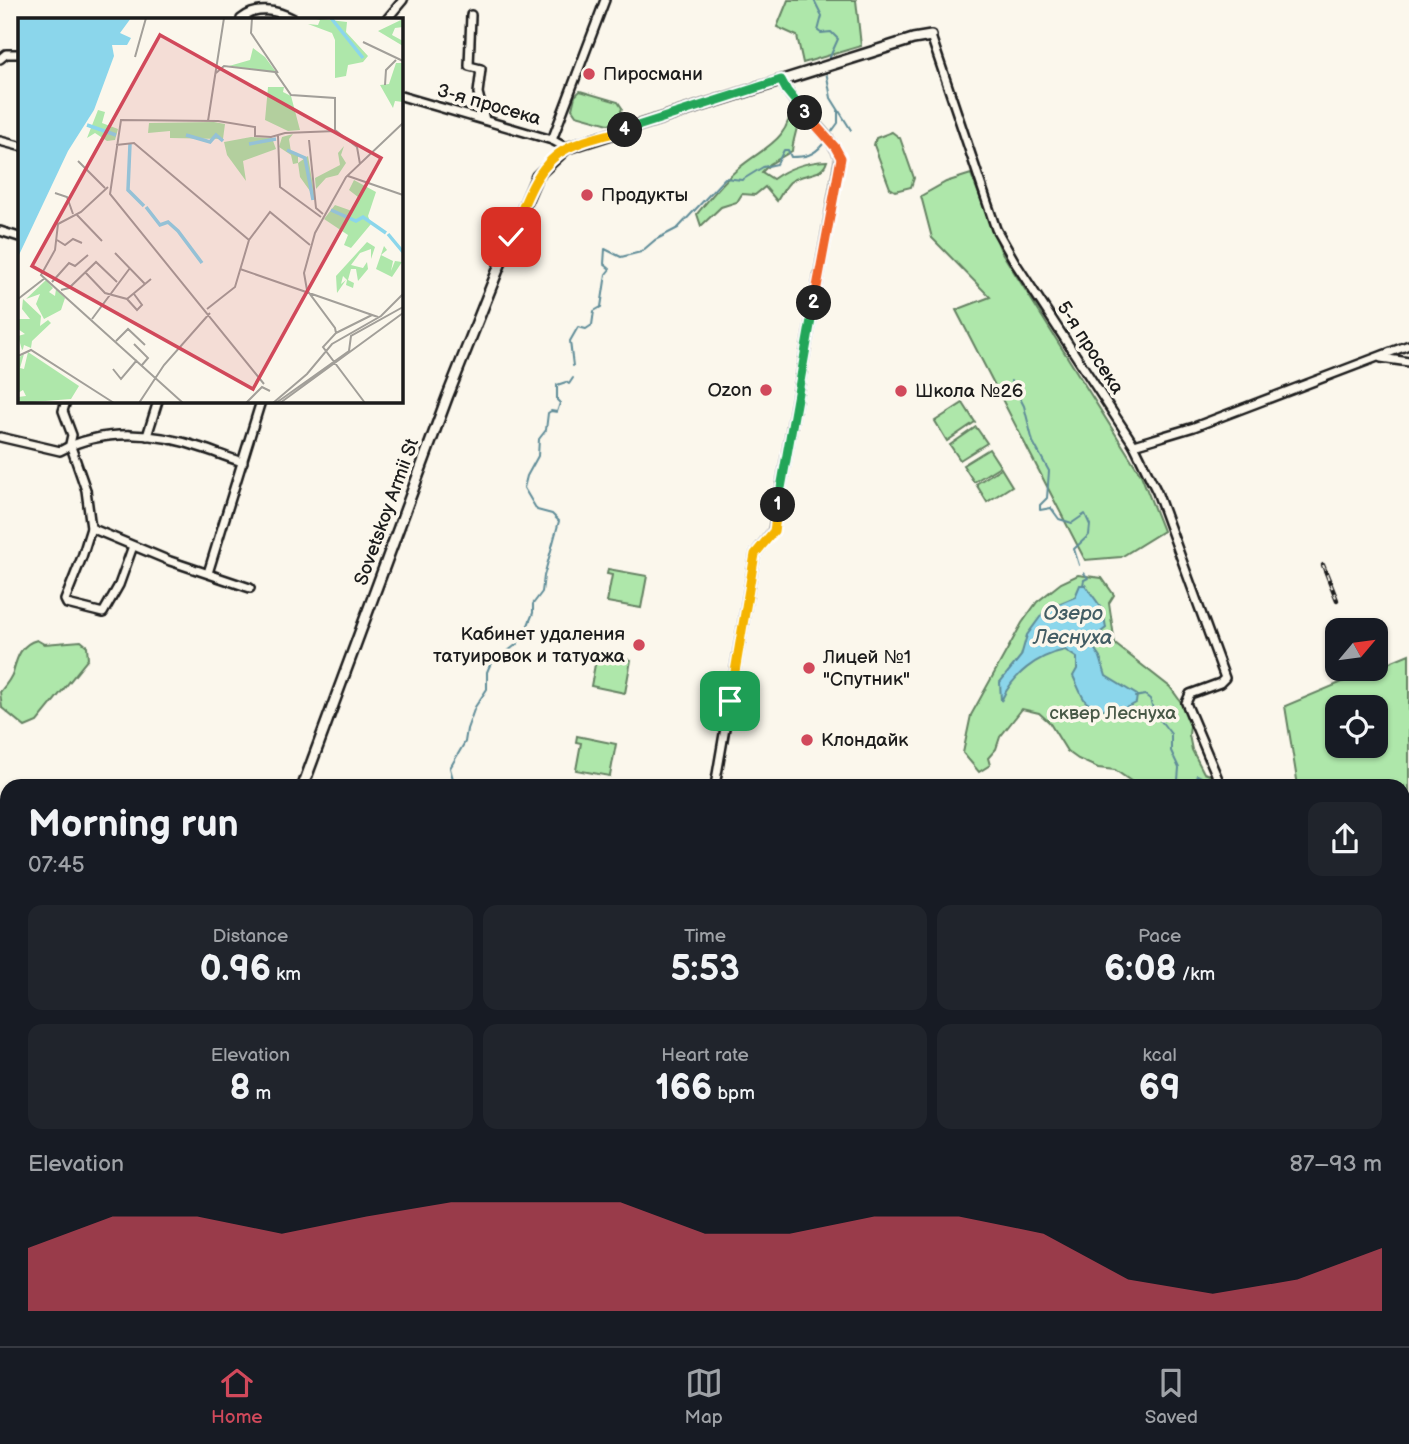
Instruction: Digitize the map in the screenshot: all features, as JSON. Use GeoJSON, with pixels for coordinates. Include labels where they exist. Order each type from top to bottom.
{"type":"FeatureCollection","features":[{"type":"Feature","properties":{"kind":"street"},"geometry":{"type":"LineString","coordinates":[[388,18],[403,0]]}},
{"type":"Feature","properties":{"kind":"street"},"geometry":{"type":"LineString","coordinates":[[552,140],[605,0]]}},
{"type":"Feature","properties":{"kind":"street"},"geometry":{"type":"LineString","coordinates":[[242,18],[247,14],[264,10],[292,18]]}},
{"type":"Feature","properties":{"kind":"street"},"geometry":{"type":"LineString","coordinates":[[471,15],[469,66],[481,69],[478,93],[485,120]]}},
{"type":"Feature","properties":{"kind":"street","name":"Sovetskoy Armii St"},"geometry":{"type":"LineString","coordinates":[[306,779],[448,395],[537,176],[567,148],[913,39],[931,36]]}},
{"type":"Feature","properties":{"kind":"street","name":"5-я просека"},"geometry":{"type":"LineString","coordinates":[[931,36],[996,229],[1134,445],[1157,492],[1224,678],[1220,683],[1190,694],[1186,703],[1218,779]]}},
{"type":"Feature","properties":{"kind":"street"},"geometry":{"type":"LineString","coordinates":[[0,59],[6,54],[18,54]]}},
{"type":"Feature","properties":{"kind":"street"},"geometry":{"type":"LineString","coordinates":[[716,779],[755,554],[774,531],[841,158],[781,80]]}},
{"type":"Feature","properties":{"kind":"street","name":"3-я просека"},"geometry":{"type":"LineString","coordinates":[[402,96],[552,140],[567,148]]}},
{"type":"Feature","properties":{"kind":"street"},"geometry":{"type":"LineString","coordinates":[[0,141],[18,146]]}},
{"type":"Feature","properties":{"kind":"street"},"geometry":{"type":"LineString","coordinates":[[0,231],[18,237]]}},
{"type":"Feature","properties":{"kind":"street"},"geometry":{"type":"LineString","coordinates":[[1134,445],[1194,427],[1409,345]]}},
{"type":"Feature","properties":{"kind":"street"},"geometry":{"type":"LineString","coordinates":[[1376,358],[1409,362]]}},
{"type":"Feature","properties":{"kind":"street"},"geometry":{"type":"LineString","coordinates":[[66,402],[63,411],[72,435],[70,444],[86,490],[91,528],[65,600],[66,604],[103,613],[119,584],[132,546]]}},
{"type":"Feature","properties":{"kind":"street"},"geometry":{"type":"LineString","coordinates":[[147,436],[158,402]]}},
{"type":"Feature","properties":{"kind":"street"},"geometry":{"type":"LineString","coordinates":[[208,573],[261,402]]}},
{"type":"Feature","properties":{"kind":"street"},"geometry":{"type":"LineString","coordinates":[[0,437],[60,451],[70,444],[110,435],[147,436],[181,441],[243,462]]}},
{"type":"Feature","properties":{"kind":"street"},"geometry":{"type":"LineString","coordinates":[[91,528],[132,546],[250,588]]}},
{"type":"Feature","properties":{"kind":"green space"},"geometry":{"type":"Polygon","coordinates":[[[788,0],[856,0],[861,46],[803,63],[797,36],[777,27],[788,0]]]}},
{"type":"Feature","properties":{"kind":"green space"},"geometry":{"type":"Polygon","coordinates":[[[580,91],[618,102],[622,108],[618,121],[612,125],[576,115],[572,109],[575,96],[580,91]]]}},
{"type":"Feature","properties":{"kind":"green space"},"geometry":{"type":"Polygon","coordinates":[[[792,102],[798,121],[792,151],[762,172],[773,179],[805,164],[827,161],[825,166],[817,172],[790,182],[777,201],[765,187],[755,195],[742,194],[737,202],[721,207],[701,226],[697,214],[717,190],[733,173],[781,135],[790,115],[792,102]]]}},
{"type":"Feature","properties":{"kind":"green space"},"geometry":{"type":"Polygon","coordinates":[[[892,132],[900,138],[914,178],[911,187],[895,191],[890,188],[874,145],[876,138],[892,132]]]}},
{"type":"Feature","properties":{"kind":"green space"},"geometry":{"type":"Polygon","coordinates":[[[971,174],[1001,251],[1141,475],[1163,531],[1121,557],[1085,560],[956,310],[990,297],[932,238],[921,196],[946,182],[971,174]]]}},
{"type":"Feature","properties":{"kind":"green space"},"geometry":{"type":"Polygon","coordinates":[[[963,403],[975,422],[947,441],[935,421],[963,403]]]}},
{"type":"Feature","properties":{"kind":"green space"},"geometry":{"type":"Polygon","coordinates":[[[976,427],[987,443],[960,460],[950,445],[976,427]]]}},
{"type":"Feature","properties":{"kind":"green space"},"geometry":{"type":"Polygon","coordinates":[[[989,449],[1000,466],[974,482],[963,465],[989,449]]]}},
{"type":"Feature","properties":{"kind":"green space"},"geometry":{"type":"Polygon","coordinates":[[[1001,468],[1012,486],[987,502],[976,484],[1001,468]]]}},
{"type":"Feature","properties":{"kind":"green space"},"geometry":{"type":"Polygon","coordinates":[[[608,569],[647,576],[641,608],[607,602],[612,575],[607,574],[608,569]]]}},
{"type":"Feature","properties":{"kind":"green space","name":"сквер Леснуха"},"geometry":{"type":"Polygon","coordinates":[[[1078,575],[1102,578],[1114,595],[1109,603],[1115,644],[1170,687],[1191,716],[1189,735],[1192,750],[1204,773],[1215,779],[1128,779],[1115,770],[1098,768],[1078,759],[1067,751],[1049,722],[1039,713],[1022,709],[1000,737],[996,749],[988,758],[990,765],[979,772],[963,753],[971,715],[1022,623],[1037,602],[1061,583],[1078,575]]]}},
{"type":"Feature","properties":{"kind":"green space"},"geometry":{"type":"Polygon","coordinates":[[[37,640],[44,644],[81,641],[87,646],[88,659],[37,722],[25,727],[2,708],[0,692],[11,677],[20,652],[37,640]]]}},
{"type":"Feature","properties":{"kind":"green space"},"geometry":{"type":"Polygon","coordinates":[[[592,653],[631,660],[625,693],[591,686],[596,659],[591,658],[592,653]]]}},
{"type":"Feature","properties":{"kind":"green space"},"geometry":{"type":"Polygon","coordinates":[[[1409,654],[1409,779],[1297,779],[1285,706],[1345,681],[1388,681],[1388,663],[1409,654]]]}},
{"type":"Feature","properties":{"kind":"green space"},"geometry":{"type":"Polygon","coordinates":[[[577,736],[616,744],[610,776],[576,770],[581,743],[576,742],[577,736]]]}},
{"type":"Feature","properties":{"kind":"water","name":"Озеро Леснуха"},"geometry":{"type":"Polygon","coordinates":[[[1080,585],[1085,585],[1103,610],[1106,628],[1101,632],[1105,640],[1094,648],[1106,676],[1137,695],[1136,703],[1111,710],[1091,706],[1086,702],[1073,676],[1077,669],[1077,658],[1065,650],[1045,657],[1027,668],[1012,682],[1001,701],[1000,682],[1021,656],[1027,635],[1046,609],[1075,597],[1080,585]]]}},
{"type":"Feature","properties":{"kind":"waterway"},"geometry":{"type":"LineString","coordinates":[[814,0],[822,16],[818,31],[831,32],[838,39],[829,59]]}},
{"type":"Feature","properties":{"kind":"waterway"},"geometry":{"type":"LineString","coordinates":[[826,71],[831,98],[851,130]]}},
{"type":"Feature","properties":{"kind":"waterway"},"geometry":{"type":"LineString","coordinates":[[830,134],[838,123],[838,111]]}},
{"type":"Feature","properties":{"kind":"waterway"},"geometry":{"type":"LineString","coordinates":[[573,366],[570,341],[578,327],[586,329],[592,325],[594,311],[601,307],[606,274],[610,269],[604,264],[605,249],[621,257],[641,252],[655,240],[678,228],[725,178],[742,180],[763,167],[777,164],[784,150],[788,150],[791,157],[805,156],[823,144]]}},
{"type":"Feature","properties":{"kind":"waterway"},"geometry":{"type":"LineString","coordinates":[[453,779],[450,768],[465,742],[475,707],[487,689],[487,672],[490,665],[517,644],[533,613],[533,604],[542,592],[559,521],[552,514],[537,510],[524,488],[538,456],[539,439],[546,430],[548,413],[557,412],[560,403],[557,400],[557,385],[566,382],[569,384],[573,378]]}},
{"type":"Feature","properties":{"kind":"waterway"},"geometry":{"type":"LineString","coordinates":[[1011,381],[1024,406],[1033,442],[1049,471],[1047,498],[1040,505],[1040,510],[1051,508],[1059,519],[1072,523],[1085,514],[1090,525],[1089,535],[1074,549],[1079,565]]}},
{"type":"Feature","properties":{"kind":"waterway"},"geometry":{"type":"LineString","coordinates":[[1083,585],[1088,578],[1084,573]]}},
{"type":"Feature","properties":{"kind":"waterway"},"geometry":{"type":"LineString","coordinates":[[1135,697],[1145,695],[1150,699],[1154,712],[1171,734],[1171,751],[1179,768],[1178,779]]}},
{"type":"Feature","properties":{"kind":"waterway"},"geometry":{"type":"LineString","coordinates":[[1196,779],[1197,775],[1202,779]]}},
{"type":"Feature","properties":{"kind":"railway"},"geometry":{"type":"LineString","coordinates":[[1323,565],[1337,600]]}},
{"type":"Feature","properties":{"kind":"place","name":"Пиросмани"},"geometry":{"type":"Point","coordinates":[589,74]}},
{"type":"Feature","properties":{"kind":"place","name":"Продукты"},"geometry":{"type":"Point","coordinates":[587,195]}},
{"type":"Feature","properties":{"kind":"place","name":"Ozon"},"geometry":{"type":"Point","coordinates":[766,390]}},
{"type":"Feature","properties":{"kind":"place","name":"Школа №26"},"geometry":{"type":"Point","coordinates":[901,391]}},
{"type":"Feature","properties":{"kind":"place","name":"Кабинет удаления татуировок и татуажа"},"geometry":{"type":"Point","coordinates":[639,645]}},
{"type":"Feature","properties":{"kind":"place","name":"Лицей №1 \"Спутник\""},"geometry":{"type":"Point","coordinates":[809,668]}},
{"type":"Feature","properties":{"kind":"place","name":"Клондайк"},"geometry":{"type":"Point","coordinates":[807,740]}},
{"type":"Feature","properties":{"kind":"route"},"geometry":{"type":"LineString","coordinates":[[511,237],[537,176],[567,148],[781,80],[841,158],[790,429],[774,531],[755,554],[730,701]]}}]}
